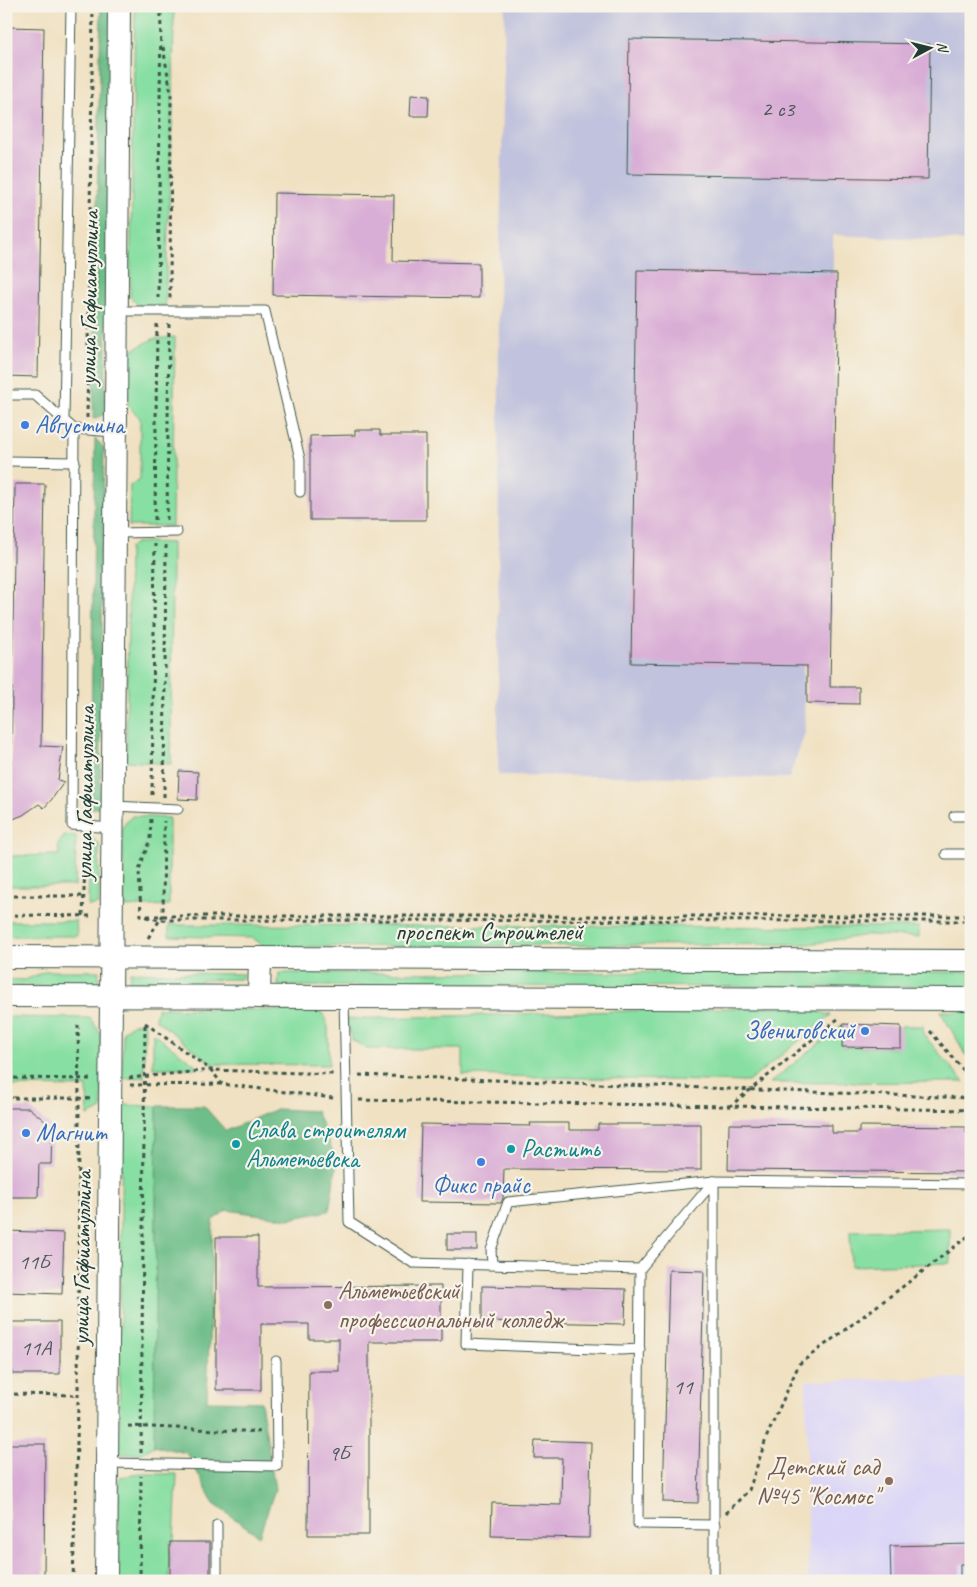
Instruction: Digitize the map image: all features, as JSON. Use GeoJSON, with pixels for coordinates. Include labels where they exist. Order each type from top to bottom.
{"type":"FeatureCollection","features":[{"type":"Feature","properties":{"kind":"street","name":"улица Гафиатуллина"},"geometry":{"type":"LineString","coordinates":[[106,1581],[120,6]]}},
{"type":"Feature","properties":{"kind":"street","name":"проспект Строителей"},"geometry":{"type":"LineString","coordinates":[[6,958],[971,961]]}},
{"type":"Feature","properties":{"kind":"street"},"geometry":{"type":"LineString","coordinates":[[259,997],[260,958]]}},
{"type":"Feature","properties":{"kind":"street"},"geometry":{"type":"LineString","coordinates":[[6,996],[971,999]]}},
{"type":"Feature","properties":{"kind":"lane"},"geometry":{"type":"LineString","coordinates":[[64,420],[71,6]]}},
{"type":"Feature","properties":{"kind":"lane"},"geometry":{"type":"LineString","coordinates":[[117,311],[265,312],[300,459],[300,492]]}},
{"type":"Feature","properties":{"kind":"lane"},"geometry":{"type":"LineString","coordinates":[[6,395],[35,396],[74,429],[115,432]]}},
{"type":"Feature","properties":{"kind":"lane"},"geometry":{"type":"LineString","coordinates":[[74,429],[72,825],[112,828]]}},
{"type":"Feature","properties":{"kind":"lane"},"geometry":{"type":"LineString","coordinates":[[6,461],[75,462]]}},
{"type":"Feature","properties":{"kind":"lane"},"geometry":{"type":"LineString","coordinates":[[115,533],[176,532]]}},
{"type":"Feature","properties":{"kind":"lane"},"geometry":{"type":"LineString","coordinates":[[112,806],[178,809]]}},
{"type":"Feature","properties":{"kind":"lane"},"geometry":{"type":"LineString","coordinates":[[954,816],[971,816]]}},
{"type":"Feature","properties":{"kind":"lane"},"geometry":{"type":"LineString","coordinates":[[946,854],[971,854]]}},
{"type":"Feature","properties":{"kind":"lane"},"geometry":{"type":"LineString","coordinates":[[344,997],[349,1222],[413,1263],[640,1269]]}},
{"type":"Feature","properties":{"kind":"lane"},"geometry":{"type":"LineString","coordinates":[[492,1264],[491,1250],[508,1202],[714,1181],[971,1184]]}},
{"type":"Feature","properties":{"kind":"lane"},"geometry":{"type":"LineString","coordinates":[[714,1181],[640,1269],[638,1524],[715,1525]]}},
{"type":"Feature","properties":{"kind":"lane"},"geometry":{"type":"LineString","coordinates":[[714,1181],[714,1581]]}},
{"type":"Feature","properties":{"kind":"lane"},"geometry":{"type":"LineString","coordinates":[[468,1264],[466,1344],[621,1350],[640,1349]]}},
{"type":"Feature","properties":{"kind":"lane"},"geometry":{"type":"LineString","coordinates":[[107,1463],[278,1466],[276,1361]]}},
{"type":"Feature","properties":{"kind":"lane"},"geometry":{"type":"LineString","coordinates":[[217,1525],[217,1581]]}},
{"type":"Feature","properties":{"kind":"path"},"geometry":{"type":"LineString","coordinates":[[141,916],[139,870],[150,839],[152,808],[161,6]]}},
{"type":"Feature","properties":{"kind":"path"},"geometry":{"type":"LineString","coordinates":[[146,941],[162,916],[164,808],[170,311],[170,93],[161,37]]}},
{"type":"Feature","properties":{"kind":"path"},"geometry":{"type":"LineString","coordinates":[[6,896],[84,896]]}},
{"type":"Feature","properties":{"kind":"path"},"geometry":{"type":"LineString","coordinates":[[6,915],[95,916]]}},
{"type":"Feature","properties":{"kind":"path"},"geometry":{"type":"LineString","coordinates":[[134,916],[971,916]]}},
{"type":"Feature","properties":{"kind":"path"},"geometry":{"type":"LineString","coordinates":[[141,916],[160,920],[971,921]]}},
{"type":"Feature","properties":{"kind":"path"},"geometry":{"type":"LineString","coordinates":[[728,1107],[842,1016]]}},
{"type":"Feature","properties":{"kind":"path"},"geometry":{"type":"LineString","coordinates":[[140,1581],[145,1022],[211,1070],[222,1084]]}},
{"type":"Feature","properties":{"kind":"path"},"geometry":{"type":"LineString","coordinates":[[72,1581],[78,1395],[78,1025]]}},
{"type":"Feature","properties":{"kind":"path"},"geometry":{"type":"LineString","coordinates":[[930,1031],[971,1080]]}},
{"type":"Feature","properties":{"kind":"path"},"geometry":{"type":"LineString","coordinates":[[134,1078],[211,1070],[971,1098]]}},
{"type":"Feature","properties":{"kind":"path"},"geometry":{"type":"LineString","coordinates":[[6,1078],[102,1080]]}},
{"type":"Feature","properties":{"kind":"path"},"geometry":{"type":"LineString","coordinates":[[125,1085],[222,1084],[346,1100],[971,1110]]}},
{"type":"Feature","properties":{"kind":"path"},"geometry":{"type":"LineString","coordinates":[[6,1092],[14,1098]]}},
{"type":"Feature","properties":{"kind":"path"},"geometry":{"type":"LineString","coordinates":[[6,1098],[93,1099]]}},
{"type":"Feature","properties":{"kind":"path"},"geometry":{"type":"LineString","coordinates":[[715,1525],[749,1490],[767,1436],[799,1364],[971,1234]]}},
{"type":"Feature","properties":{"kind":"path"},"geometry":{"type":"LineString","coordinates":[[6,1394],[78,1395]]}},
{"type":"Feature","properties":{"kind":"path"},"geometry":{"type":"LineString","coordinates":[[140,1427],[277,1433]]}},
{"type":"Feature","properties":{"kind":"shaded area"},"geometry":{"type":"Polygon","coordinates":[[[505,6],[971,6],[971,241],[833,235],[833,273],[837,274],[830,667],[803,666],[805,733],[789,778],[498,775],[499,296],[505,6]]]}},
{"type":"Feature","properties":{"kind":"shaded area","name":"Детский сад №45 \"Космос\""},"geometry":{"type":"Polygon","coordinates":[[[971,1378],[971,1581],[808,1581],[806,1381],[971,1378]]]}},
{"type":"Feature","properties":{"kind":"green space"},"geometry":{"type":"Polygon","coordinates":[[[101,6],[111,6],[105,414],[93,419],[101,6]]]}},
{"type":"Feature","properties":{"kind":"green space"},"geometry":{"type":"Polygon","coordinates":[[[135,6],[174,6],[173,105],[165,306],[139,306],[130,297],[135,6]]]}},
{"type":"Feature","properties":{"kind":"green space"},"geometry":{"type":"Polygon","coordinates":[[[175,337],[172,526],[129,526],[130,485],[140,479],[140,418],[128,406],[131,351],[153,339],[175,337]]]}},
{"type":"Feature","properties":{"kind":"green space"},"geometry":{"type":"Polygon","coordinates":[[[95,438],[104,448],[100,808],[90,808],[95,438]]]}},
{"type":"Feature","properties":{"kind":"green space"},"geometry":{"type":"Polygon","coordinates":[[[135,543],[172,543],[171,764],[126,761],[129,548],[135,543]]]}},
{"type":"Feature","properties":{"kind":"green space"},"geometry":{"type":"Polygon","coordinates":[[[132,816],[169,818],[169,905],[125,907],[122,827],[132,816]]]}},
{"type":"Feature","properties":{"kind":"green space"},"geometry":{"type":"Polygon","coordinates":[[[65,835],[76,836],[75,886],[6,886],[6,856],[59,855],[58,844],[65,835]]]}},
{"type":"Feature","properties":{"kind":"green space"},"geometry":{"type":"Polygon","coordinates":[[[90,835],[99,844],[99,904],[88,906],[90,835]]]}},
{"type":"Feature","properties":{"kind":"green space"},"geometry":{"type":"Polygon","coordinates":[[[6,921],[76,921],[77,936],[6,936],[6,921]]]}},
{"type":"Feature","properties":{"kind":"green space"},"geometry":{"type":"Polygon","coordinates":[[[169,925],[919,927],[919,937],[868,935],[809,944],[265,947],[253,938],[169,936],[169,925]]]}},
{"type":"Feature","properties":{"kind":"green space"},"geometry":{"type":"Polygon","coordinates":[[[46,971],[99,971],[98,988],[6,985],[6,979],[25,980],[46,971]]]}},
{"type":"Feature","properties":{"kind":"green space"},"geometry":{"type":"Polygon","coordinates":[[[130,972],[243,974],[241,979],[202,980],[194,988],[130,986],[130,972]]]}},
{"type":"Feature","properties":{"kind":"green space"},"geometry":{"type":"Polygon","coordinates":[[[971,972],[971,987],[278,986],[279,973],[971,972]]]}},
{"type":"Feature","properties":{"kind":"green space"},"geometry":{"type":"Polygon","coordinates":[[[795,1006],[831,1015],[748,1082],[463,1075],[463,1049],[367,1049],[352,1040],[346,1019],[795,1006]]]}},
{"type":"Feature","properties":{"kind":"green space"},"geometry":{"type":"Polygon","coordinates":[[[157,1008],[313,1011],[323,1013],[328,1027],[329,1065],[212,1064],[155,1019],[157,1008]]]}},
{"type":"Feature","properties":{"kind":"green space"},"geometry":{"type":"Polygon","coordinates":[[[940,1011],[971,1012],[971,1063],[940,1011]]]}},
{"type":"Feature","properties":{"kind":"green space"},"geometry":{"type":"Polygon","coordinates":[[[6,1017],[90,1018],[101,1034],[102,1109],[88,1116],[87,1087],[6,1086],[6,1017]]]}},
{"type":"Feature","properties":{"kind":"green space"},"geometry":{"type":"Polygon","coordinates":[[[145,1022],[144,1077],[122,1079],[123,1031],[133,1024],[145,1022]]]}},
{"type":"Feature","properties":{"kind":"green space"},"geometry":{"type":"Polygon","coordinates":[[[843,1024],[842,1047],[900,1048],[901,1026],[923,1026],[923,1034],[964,1082],[770,1083],[843,1024]]]}},
{"type":"Feature","properties":{"kind":"green space"},"geometry":{"type":"Polygon","coordinates":[[[153,1033],[200,1068],[153,1068],[153,1033]]]}},
{"type":"Feature","properties":{"kind":"green space"},"geometry":{"type":"Polygon","coordinates":[[[122,1105],[157,1106],[154,1446],[141,1454],[119,1454],[122,1105]]]}},
{"type":"Feature","properties":{"kind":"green space"},"geometry":{"type":"Polygon","coordinates":[[[157,1106],[204,1106],[226,1131],[276,1109],[316,1111],[337,1161],[329,1211],[289,1219],[227,1210],[213,1220],[207,1401],[261,1402],[275,1489],[259,1536],[214,1504],[187,1453],[154,1446],[157,1106]]]}},
{"type":"Feature","properties":{"kind":"green space"},"geometry":{"type":"Polygon","coordinates":[[[950,1229],[950,1263],[851,1266],[850,1231],[950,1229]]]}},
{"type":"Feature","properties":{"kind":"green space"},"geometry":{"type":"Polygon","coordinates":[[[141,1474],[177,1474],[174,1542],[170,1542],[169,1581],[118,1581],[119,1477],[141,1474]]]}},
{"type":"Feature","properties":{"kind":"building"},"geometry":{"type":"Polygon","coordinates":[[[10,27],[44,28],[38,377],[6,376],[10,27]]]}},
{"type":"Feature","properties":{"kind":"building"},"geometry":{"type":"Polygon","coordinates":[[[629,39],[930,44],[928,179],[627,174],[629,39]]]}},
{"type":"Feature","properties":{"kind":"building"},"geometry":{"type":"Polygon","coordinates":[[[411,95],[429,96],[428,116],[410,116],[411,95]]]}},
{"type":"Feature","properties":{"kind":"building"},"geometry":{"type":"Polygon","coordinates":[[[274,193],[394,195],[393,261],[479,263],[479,298],[273,295],[274,193]]]}},
{"type":"Feature","properties":{"kind":"building"},"geometry":{"type":"Polygon","coordinates":[[[637,270],[837,274],[830,687],[859,687],[859,704],[807,703],[807,666],[631,663],[637,270]]]}},
{"type":"Feature","properties":{"kind":"building"},"geometry":{"type":"Polygon","coordinates":[[[355,430],[380,430],[380,435],[426,435],[426,520],[310,520],[310,436],[355,435],[355,430]]]}},
{"type":"Feature","properties":{"kind":"building"},"geometry":{"type":"Polygon","coordinates":[[[15,484],[45,484],[41,746],[63,747],[58,780],[64,782],[44,808],[39,804],[23,815],[6,822],[6,766],[11,764],[15,484]]]}},
{"type":"Feature","properties":{"kind":"building"},"geometry":{"type":"Polygon","coordinates":[[[179,771],[198,772],[197,800],[178,799],[179,771]]]}},
{"type":"Feature","properties":{"kind":"building"},"geometry":{"type":"Polygon","coordinates":[[[843,1024],[901,1026],[901,1048],[842,1047],[843,1024]]]}},
{"type":"Feature","properties":{"kind":"building"},"geometry":{"type":"Polygon","coordinates":[[[6,1108],[29,1108],[52,1127],[51,1164],[39,1164],[38,1197],[6,1197],[6,1108]]]}},
{"type":"Feature","properties":{"kind":"building"},"geometry":{"type":"Polygon","coordinates":[[[530,1123],[569,1123],[569,1130],[598,1130],[598,1124],[701,1124],[701,1170],[504,1169],[503,1198],[501,1203],[419,1202],[421,1124],[531,1126],[530,1123]]]}},
{"type":"Feature","properties":{"kind":"building"},"geometry":{"type":"Polygon","coordinates":[[[729,1124],[832,1125],[832,1133],[859,1133],[859,1126],[966,1127],[966,1133],[971,1133],[971,1172],[728,1170],[729,1124]]]}},
{"type":"Feature","properties":{"kind":"building"},"geometry":{"type":"Polygon","coordinates":[[[6,1231],[64,1233],[62,1294],[6,1292],[6,1231]]]}},
{"type":"Feature","properties":{"kind":"building"},"geometry":{"type":"Polygon","coordinates":[[[447,1234],[477,1234],[477,1250],[447,1250],[447,1234]]]}},
{"type":"Feature","properties":{"kind":"building","name":"Альметьевский профессиональный колледж"},"geometry":{"type":"Polygon","coordinates":[[[216,1237],[258,1237],[258,1287],[441,1286],[441,1342],[369,1342],[369,1535],[308,1535],[309,1371],[339,1371],[339,1339],[309,1339],[309,1324],[261,1324],[261,1390],[216,1390],[216,1237]]]}},
{"type":"Feature","properties":{"kind":"building"},"geometry":{"type":"Polygon","coordinates":[[[669,1270],[704,1271],[698,1503],[663,1502],[669,1270]]]}},
{"type":"Feature","properties":{"kind":"building"},"geometry":{"type":"Polygon","coordinates":[[[482,1286],[626,1289],[625,1324],[482,1321],[482,1286]]]}},
{"type":"Feature","properties":{"kind":"building"},"geometry":{"type":"Polygon","coordinates":[[[6,1322],[60,1322],[60,1374],[12,1374],[12,1354],[6,1354],[6,1322]]]}},
{"type":"Feature","properties":{"kind":"building"},"geometry":{"type":"Polygon","coordinates":[[[535,1440],[591,1442],[589,1538],[491,1536],[492,1503],[561,1505],[562,1458],[534,1458],[535,1440]]]}},
{"type":"Feature","properties":{"kind":"building"},"geometry":{"type":"Polygon","coordinates":[[[10,1444],[45,1444],[44,1581],[8,1581],[10,1444]]]}},
{"type":"Feature","properties":{"kind":"building"},"geometry":{"type":"Polygon","coordinates":[[[170,1542],[210,1542],[210,1581],[170,1581],[170,1542]]]}},
{"type":"Feature","properties":{"kind":"building"},"geometry":{"type":"Polygon","coordinates":[[[971,1544],[971,1564],[960,1564],[960,1577],[930,1578],[930,1581],[891,1581],[890,1546],[971,1544]]]}},
{"type":"Feature","properties":{"kind":"place","name":"Августина"},"geometry":{"type":"Point","coordinates":[25,425]}},
{"type":"Feature","properties":{"kind":"place","name":"Звениговский"},"geometry":{"type":"Point","coordinates":[865,1031]}},
{"type":"Feature","properties":{"kind":"place","name":"Магнит"},"geometry":{"type":"Point","coordinates":[26,1133]}},
{"type":"Feature","properties":{"kind":"place","name":"Слава строителям Альметьевска"},"geometry":{"type":"Point","coordinates":[236,1144]}},
{"type":"Feature","properties":{"kind":"place","name":"Растить"},"geometry":{"type":"Point","coordinates":[511,1149]}},
{"type":"Feature","properties":{"kind":"place","name":"Фикс прайс"},"geometry":{"type":"Point","coordinates":[481,1162]}},
{"type":"Feature","properties":{"kind":"place","name":"Альметьевский профессиональный колледж"},"geometry":{"type":"Point","coordinates":[328,1305]}},
{"type":"Feature","properties":{"kind":"place","name":"Детский сад №45 \"Космос\""},"geometry":{"type":"Point","coordinates":[889,1481]}}]}
